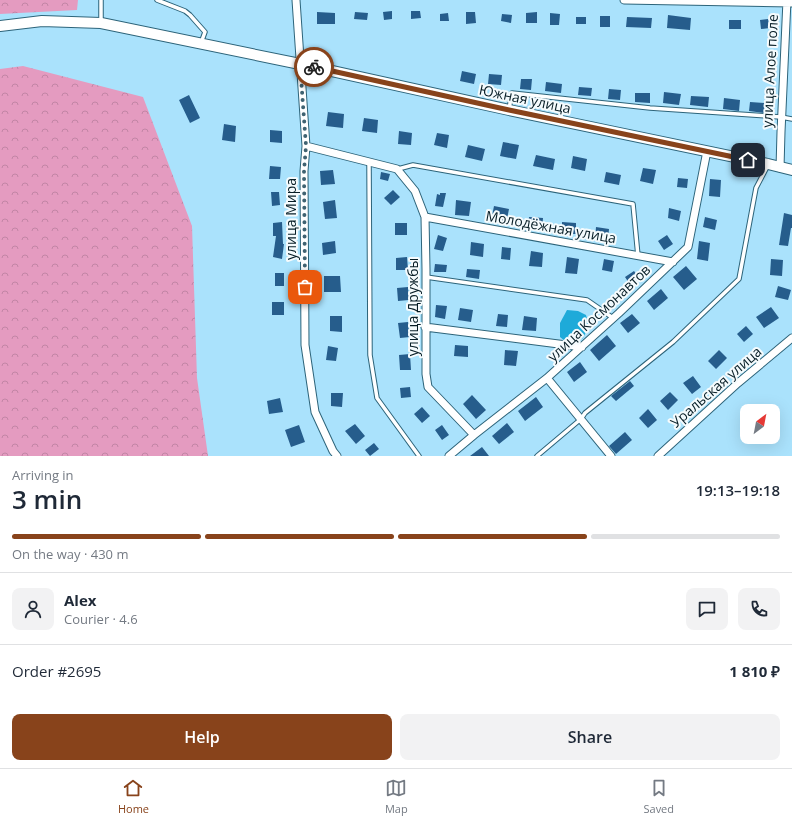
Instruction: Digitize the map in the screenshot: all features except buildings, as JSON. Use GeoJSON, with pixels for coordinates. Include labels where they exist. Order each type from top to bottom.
{"type":"FeatureCollection","features":[{"type":"Feature","properties":{"kind":"main road","name":"Южная улица"},"geometry":{"type":"LineString","coordinates":[[0,26],[42,21],[101,23],[300,64],[792,170]]}},
{"type":"Feature","properties":{"kind":"street","name":"улица Мира"},"geometry":{"type":"LineString","coordinates":[[296,0],[306,146],[304,171],[305,345],[315,412],[337,456]]}},
{"type":"Feature","properties":{"kind":"street"},"geometry":{"type":"LineString","coordinates":[[624,0],[788,2]]}},
{"type":"Feature","properties":{"kind":"street","name":"улица Алое поле"},"geometry":{"type":"LineString","coordinates":[[780,168],[781,117],[788,2]]}},
{"type":"Feature","properties":{"kind":"street"},"geometry":{"type":"LineString","coordinates":[[306,146],[397,169]]}},
{"type":"Feature","properties":{"kind":"street","name":"улица Космонавтов"},"geometry":{"type":"LineString","coordinates":[[449,456],[547,378],[688,247],[707,151]]}},
{"type":"Feature","properties":{"kind":"street","name":"улица Дружбы"},"geometry":{"type":"LineString","coordinates":[[397,169],[415,191],[425,217],[426,374],[428,387],[474,435]]}},
{"type":"Feature","properties":{"kind":"street","name":"Молодёжная улица"},"geometry":{"type":"LineString","coordinates":[[425,217],[673,262]]}},
{"type":"Feature","properties":{"kind":"street"},"geometry":{"type":"LineString","coordinates":[[426,328],[582,347]]}},
{"type":"Feature","properties":{"kind":"street","name":"Уральская улица"},"geometry":{"type":"LineString","coordinates":[[658,456],[738,383],[792,338]]}},
{"type":"Feature","properties":{"kind":"street"},"geometry":{"type":"LineString","coordinates":[[547,378],[611,456]]}},
{"type":"Feature","properties":{"kind":"lane"},"geometry":{"type":"LineString","coordinates":[[101,0],[101,23]]}},
{"type":"Feature","properties":{"kind":"lane"},"geometry":{"type":"LineString","coordinates":[[157,0],[190,15],[205,32],[200,44]]}},
{"type":"Feature","properties":{"kind":"lane"},"geometry":{"type":"LineString","coordinates":[[509,110],[512,93],[650,108],[792,119]]}},
{"type":"Feature","properties":{"kind":"lane"},"geometry":{"type":"LineString","coordinates":[[369,162],[370,355],[377,398],[419,456]]}},
{"type":"Feature","properties":{"kind":"lane"},"geometry":{"type":"LineString","coordinates":[[537,456],[581,419],[585,413],[673,342],[739,278],[756,188],[768,164]]}},
{"type":"Feature","properties":{"kind":"lane"},"geometry":{"type":"LineString","coordinates":[[397,169],[413,165],[633,204],[638,256]]}},
{"type":"Feature","properties":{"kind":"lane"},"geometry":{"type":"LineString","coordinates":[[426,277],[587,300],[613,318]]}},
{"type":"Feature","properties":{"kind":"green space"},"geometry":{"type":"Polygon","coordinates":[[[0,0],[78,0],[77,10],[0,14],[0,0]]]}},
{"type":"Feature","properties":{"kind":"green space"},"geometry":{"type":"Polygon","coordinates":[[[23,66],[143,97],[192,226],[197,378],[208,456],[0,456],[0,69],[23,66]]]}},
{"type":"Feature","properties":{"kind":"water"},"geometry":{"type":"Polygon","coordinates":[[[567,310],[578,311],[586,315],[589,326],[583,338],[571,346],[560,337],[560,323],[567,310]]]}},
{"type":"Feature","properties":{"kind":"way so far"},"geometry":{"type":"LineString","coordinates":[[305,287],[304,171],[306,146],[300,64],[314,67]]}},
{"type":"Feature","properties":{"kind":"route"},"geometry":{"type":"LineString","coordinates":[[314,67],[748,160]]}}]}
